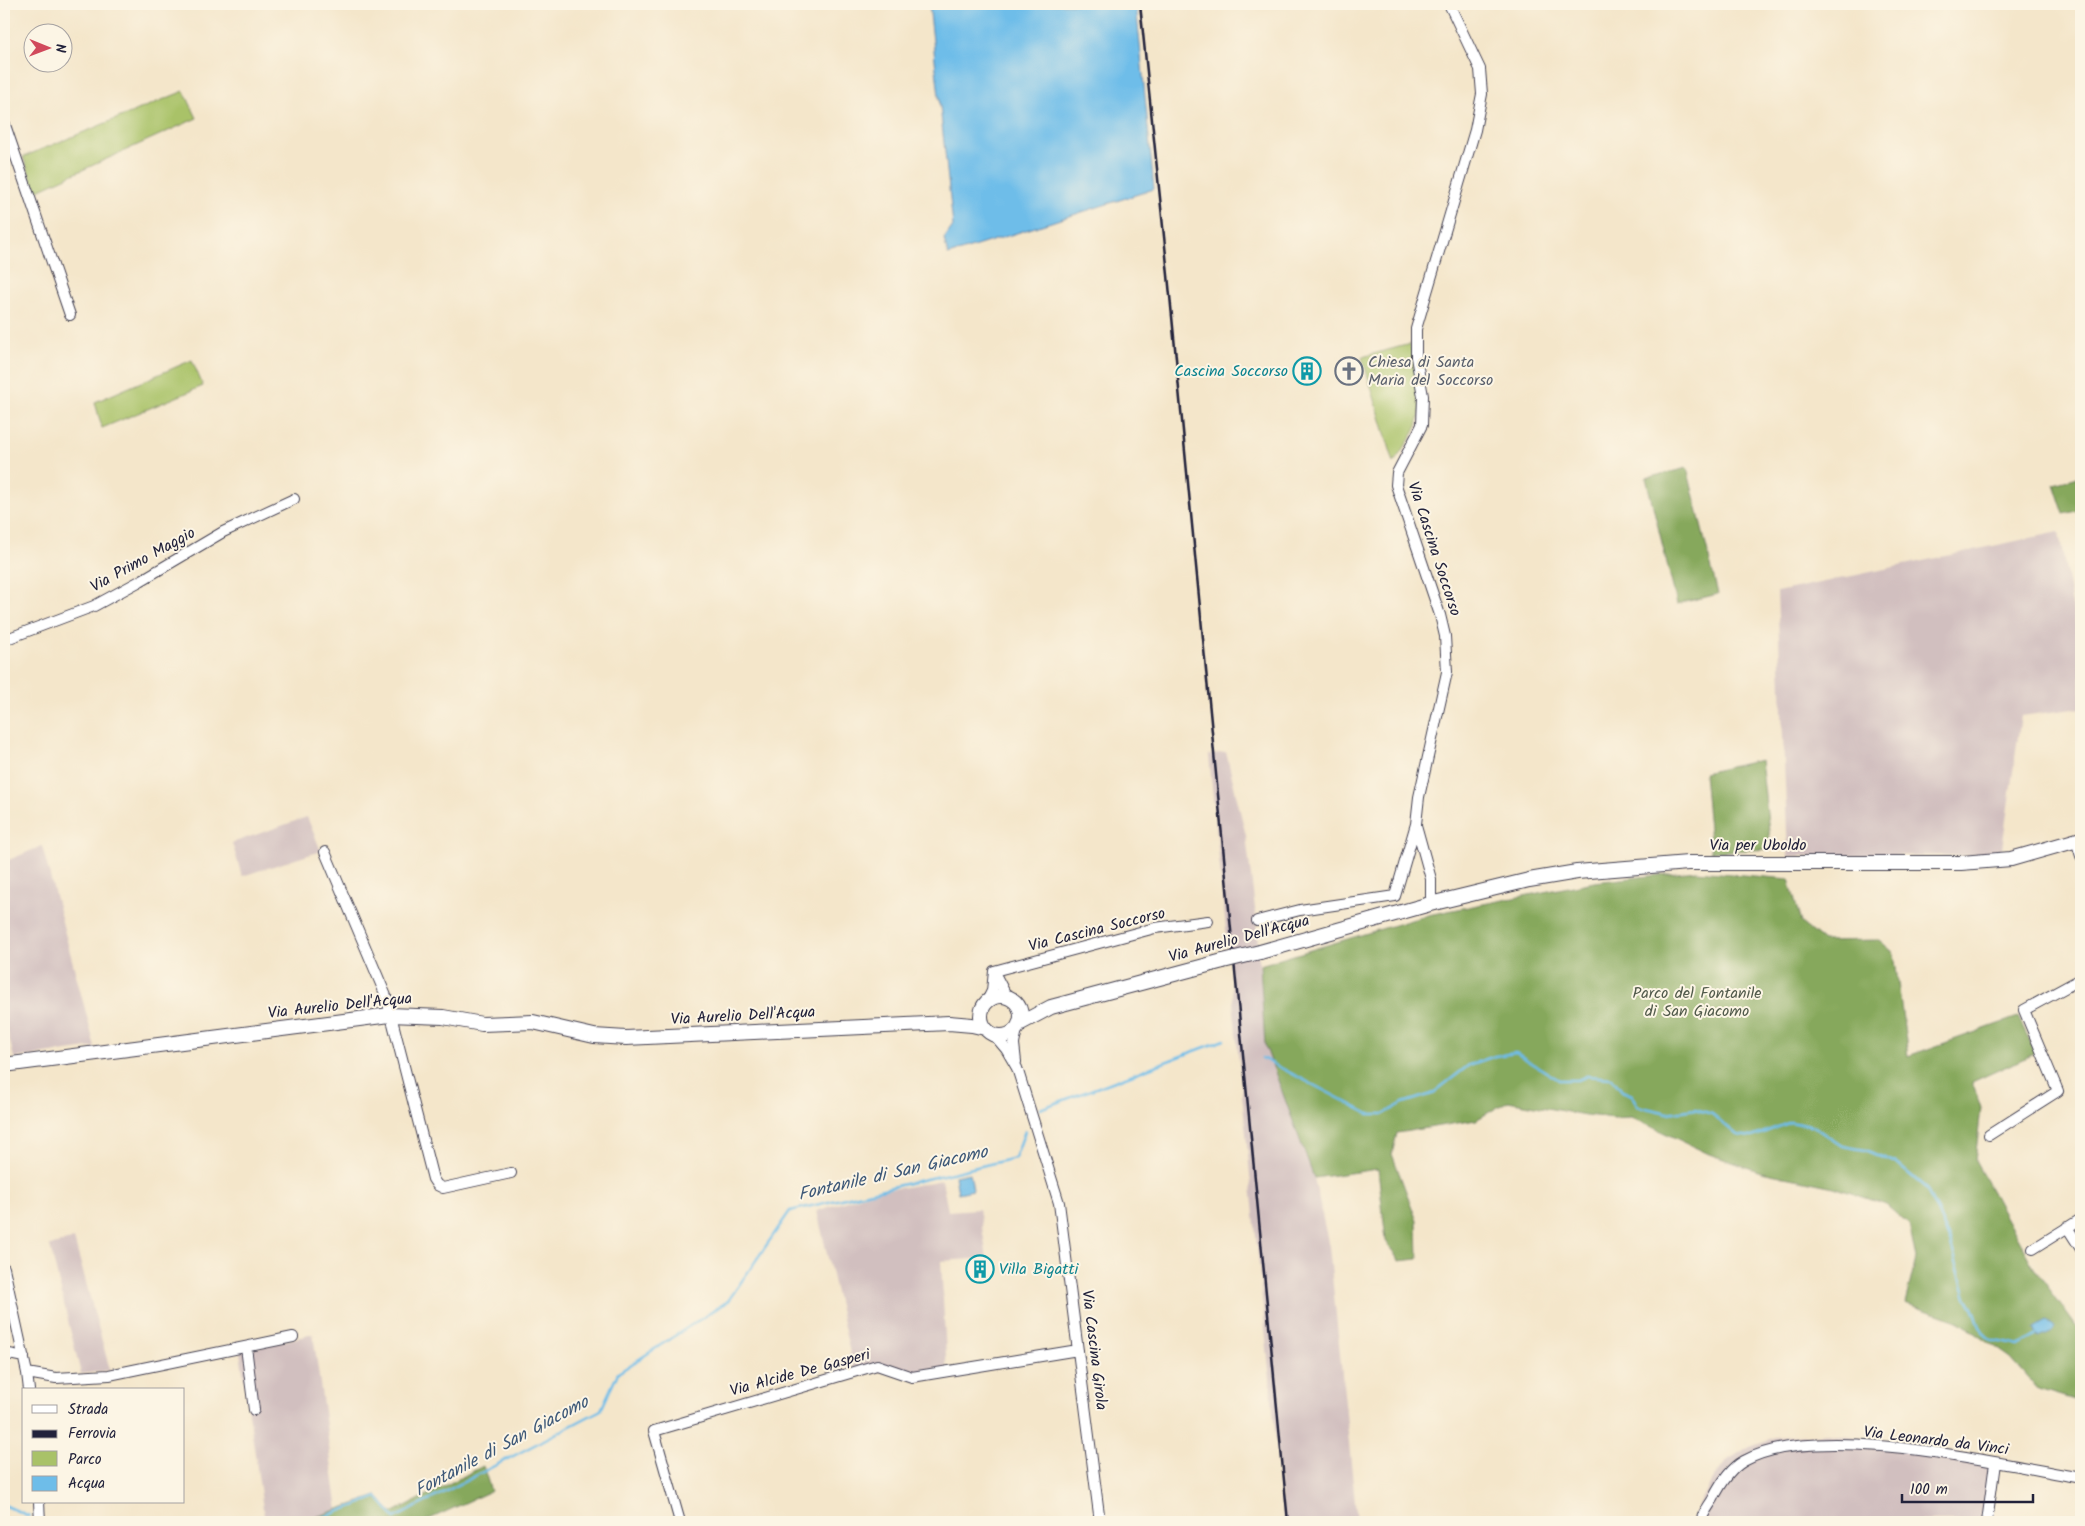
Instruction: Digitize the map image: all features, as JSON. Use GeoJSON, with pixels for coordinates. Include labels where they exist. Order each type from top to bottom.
{"type":"FeatureCollection","features":[{"type":"Feature","properties":{"kind":"street","name":"Via Cascina Soccorso"},"geometry":{"type":"LineString","coordinates":[[1257,921],[1273,915],[1300,910],[1395,896],[1416,824],[1419,796],[1447,672],[1445,636],[1440,615],[1400,500],[1396,478],[1422,425],[1423,396],[1416,357],[1416,329],[1475,130],[1482,94],[1480,69],[1449,4]]}},
{"type":"Feature","properties":{"kind":"street"},"geometry":{"type":"LineString","coordinates":[[4,122],[70,315]]}},
{"type":"Feature","properties":{"kind":"street","name":"Via Primo Maggio"},"geometry":{"type":"LineString","coordinates":[[4,640],[94,606],[223,532],[294,499]]}},
{"type":"Feature","properties":{"kind":"street","name":"Via Cascina Soccorso"},"geometry":{"type":"LineString","coordinates":[[1416,824],[1431,879],[1438,888],[1436,903]]}},
{"type":"Feature","properties":{"kind":"street"},"geometry":{"type":"LineString","coordinates":[[2079,839],[2081,856]]}},
{"type":"Feature","properties":{"kind":"street","name":"Via per Uboldo"},"geometry":{"type":"LineString","coordinates":[[1436,903],[1529,880],[1624,867],[1704,862],[1961,863],[2011,859],[2079,839]]}},
{"type":"Feature","properties":{"kind":"street"},"geometry":{"type":"LineString","coordinates":[[325,852],[378,975],[433,1179],[437,1185],[448,1188],[511,1173]]}},
{"type":"Feature","properties":{"kind":"street","name":"Via Aurelio Dell'Acqua"},"geometry":{"type":"LineString","coordinates":[[1018,1026],[1051,1007],[1436,903]]}},
{"type":"Feature","properties":{"kind":"street","name":"Via Cascina Soccorso"},"geometry":{"type":"LineString","coordinates":[[994,971],[1155,928],[1208,921]]}},
{"type":"Feature","properties":{"kind":"street"},"geometry":{"type":"LineString","coordinates":[[994,971],[1010,999],[1019,1008],[1018,1026],[1007,1035],[990,1032],[982,1022],[984,1006],[992,991],[994,971]]}},
{"type":"Feature","properties":{"kind":"street"},"geometry":{"type":"LineString","coordinates":[[1989,1135],[2058,1091],[2024,1010],[2081,979]]}},
{"type":"Feature","properties":{"kind":"street"},"geometry":{"type":"LineString","coordinates":[[984,1006],[996,997],[1010,999]]}},
{"type":"Feature","properties":{"kind":"street","name":"Via Aurelio Dell'Acqua"},"geometry":{"type":"LineString","coordinates":[[1010,999],[1051,1007]]}},
{"type":"Feature","properties":{"kind":"street","name":"Via Aurelio Dell'Acqua"},"geometry":{"type":"LineString","coordinates":[[949,1023],[965,1019],[984,1006]]}},
{"type":"Feature","properties":{"kind":"street","name":"Via Aurelio Dell'Acqua"},"geometry":{"type":"LineString","coordinates":[[4,1065],[390,1015],[424,1015],[482,1024],[533,1022],[594,1036],[652,1038],[949,1023],[972,1024],[990,1032]]}},
{"type":"Feature","properties":{"kind":"street","name":"Via Cascina Girola"},"geometry":{"type":"LineString","coordinates":[[1018,1026],[1014,1044],[1017,1068],[1059,1204],[1100,1522]]}},
{"type":"Feature","properties":{"kind":"street","name":"Via Cascina Girola"},"geometry":{"type":"LineString","coordinates":[[990,1032],[1006,1049],[1017,1068]]}},
{"type":"Feature","properties":{"kind":"street"},"geometry":{"type":"LineString","coordinates":[[2033,1249],[2081,1219]]}},
{"type":"Feature","properties":{"kind":"street"},"geometry":{"type":"LineString","coordinates":[[2067,1228],[2081,1249]]}},
{"type":"Feature","properties":{"kind":"street"},"geometry":{"type":"LineString","coordinates":[[4,1268],[24,1357],[29,1388]]}},
{"type":"Feature","properties":{"kind":"street"},"geometry":{"type":"LineString","coordinates":[[27,1372],[56,1378],[108,1375],[293,1337]]}},
{"type":"Feature","properties":{"kind":"street"},"geometry":{"type":"LineString","coordinates":[[246,1347],[254,1410]]}},
{"type":"Feature","properties":{"kind":"street","name":"Via Alcide De Gasperi"},"geometry":{"type":"LineString","coordinates":[[680,1522],[654,1431],[877,1365],[912,1377],[1078,1350]]}},
{"type":"Feature","properties":{"kind":"street"},"geometry":{"type":"LineString","coordinates":[[4,1354],[24,1357]]}},
{"type":"Feature","properties":{"kind":"street","name":"Via Leonardo da Vinci"},"geometry":{"type":"LineString","coordinates":[[1701,1522],[1723,1482],[1743,1461],[1774,1449],[1822,1445],[1886,1446],[2081,1478]]}},
{"type":"Feature","properties":{"kind":"street"},"geometry":{"type":"LineString","coordinates":[[1987,1522],[1996,1463]]}},
{"type":"Feature","properties":{"kind":"street"},"geometry":{"type":"LineString","coordinates":[[39,1504],[40,1522]]}},
{"type":"Feature","properties":{"kind":"shaded area"},"geometry":{"type":"Polygon","coordinates":[[[2059,532],[2081,654],[2081,708],[2021,716],[2001,855],[1788,856],[1777,592],[2059,532]]]}},
{"type":"Feature","properties":{"kind":"shaded area"},"geometry":{"type":"Polygon","coordinates":[[[1226,752],[1246,836],[1256,917],[1265,1045],[1314,1178],[1329,1246],[1357,1522],[1284,1522],[1209,755],[1226,752]]]}},
{"type":"Feature","properties":{"kind":"shaded area"},"geometry":{"type":"Polygon","coordinates":[[[307,817],[321,851],[242,876],[232,843],[307,817]]]}},
{"type":"Feature","properties":{"kind":"shaded area"},"geometry":{"type":"Polygon","coordinates":[[[42,846],[95,1047],[14,1058],[4,1017],[4,862],[42,846]]]}},
{"type":"Feature","properties":{"kind":"shaded area"},"geometry":{"type":"Polygon","coordinates":[[[942,1180],[948,1211],[979,1209],[987,1258],[941,1261],[947,1375],[912,1379],[877,1370],[854,1370],[817,1211],[880,1190],[942,1180]]]}},
{"type":"Feature","properties":{"kind":"shaded area"},"geometry":{"type":"Polygon","coordinates":[[[74,1239],[110,1370],[81,1374],[50,1246],[74,1239]]]}},
{"type":"Feature","properties":{"kind":"shaded area"},"geometry":{"type":"Polygon","coordinates":[[[313,1334],[338,1510],[302,1522],[265,1522],[240,1352],[313,1334]]]}},
{"type":"Feature","properties":{"kind":"shaded area"},"geometry":{"type":"Polygon","coordinates":[[[1828,1434],[1993,1458],[1987,1522],[1693,1522],[1695,1513],[1712,1480],[1728,1460],[1750,1446],[1776,1437],[1828,1434]]]}},
{"type":"Feature","properties":{"kind":"green space"},"geometry":{"type":"Polygon","coordinates":[[[184,91],[197,118],[36,191],[23,157],[184,91]]]}},
{"type":"Feature","properties":{"kind":"green space"},"geometry":{"type":"Polygon","coordinates":[[[1410,344],[1419,384],[1420,416],[1415,431],[1394,463],[1362,357],[1410,344]]]}},
{"type":"Feature","properties":{"kind":"green space"},"geometry":{"type":"Polygon","coordinates":[[[192,360],[203,386],[102,428],[95,402],[192,360]]]}},
{"type":"Feature","properties":{"kind":"green space"},"geometry":{"type":"Polygon","coordinates":[[[1687,468],[1718,594],[1677,604],[1646,478],[1687,468]]]}},
{"type":"Feature","properties":{"kind":"green space"},"geometry":{"type":"Polygon","coordinates":[[[2081,476],[2081,510],[2064,514],[2054,484],[2081,476]]]}},
{"type":"Feature","properties":{"kind":"green space"},"geometry":{"type":"Polygon","coordinates":[[[1761,760],[1771,849],[1711,852],[1704,773],[1761,760]]]}},
{"type":"Feature","properties":{"kind":"green space","name":"Parco del Fontanile di San Giacomo"},"geometry":{"type":"Polygon","coordinates":[[[1696,871],[1789,879],[1801,923],[1823,941],[1879,940],[1894,953],[1908,1056],[2018,1017],[2036,1053],[1972,1082],[1981,1108],[1975,1161],[2034,1268],[2081,1332],[2081,1402],[2038,1389],[2011,1358],[1960,1322],[1905,1303],[1916,1259],[1909,1225],[1886,1205],[1834,1187],[1761,1172],[1709,1154],[1631,1117],[1614,1118],[1585,1115],[1508,1101],[1476,1120],[1397,1133],[1392,1154],[1417,1221],[1418,1259],[1399,1261],[1386,1241],[1378,1169],[1314,1178],[1265,1045],[1260,965],[1428,915],[1594,882],[1696,871]]]}},
{"type":"Feature","properties":{"kind":"green space"},"geometry":{"type":"Polygon","coordinates":[[[483,1466],[491,1491],[423,1522],[302,1522],[377,1496],[392,1513],[483,1466]]]}},
{"type":"Feature","properties":{"kind":"water"},"geometry":{"type":"Polygon","coordinates":[[[929,4],[1136,4],[1154,189],[948,255],[944,239],[953,226],[929,4]]]}},
{"type":"Feature","properties":{"kind":"water"},"geometry":{"type":"Polygon","coordinates":[[[970,1173],[973,1190],[958,1193],[955,1176],[970,1173]]]}},
{"type":"Feature","properties":{"kind":"water"},"geometry":{"type":"Polygon","coordinates":[[[2046,1321],[2054,1327],[2052,1333],[2038,1339],[2034,1328],[2046,1321]]]}},
{"type":"Feature","properties":{"kind":"waterway","name":"Fontanile di San Giacomo"},"geometry":{"type":"LineString","coordinates":[[1040,1109],[1224,1040]]}},
{"type":"Feature","properties":{"kind":"waterway","name":"Fontanile di San Giacomo"},"geometry":{"type":"LineString","coordinates":[[1262,1058],[1369,1114],[1384,1114],[1403,1103],[1432,1094],[1469,1065],[1495,1056],[1516,1053],[1559,1080],[1578,1080],[1587,1076],[1612,1078],[1622,1091],[1632,1095],[1637,1106],[1668,1113],[1695,1109],[1712,1114],[1737,1135],[1752,1137],[1791,1122],[1814,1127],[1842,1146],[1865,1150],[1896,1163],[1927,1189],[1950,1241],[1966,1297],[1973,1307],[1979,1325],[1986,1336],[1995,1341],[2019,1346],[2037,1335]]}},
{"type":"Feature","properties":{"kind":"waterway","name":"Fontanile di San Giacomo"},"geometry":{"type":"LineString","coordinates":[[311,1522],[377,1497],[395,1518],[601,1410],[618,1373],[728,1301],[790,1211],[1015,1158],[1025,1131]]}},
{"type":"Feature","properties":{"kind":"waterway","name":"Fontanile di San Giacomo"},"geometry":{"type":"LineString","coordinates":[[4,1505],[29,1516]]}},
{"type":"Feature","properties":{"kind":"railway"},"geometry":{"type":"LineString","coordinates":[[1140,4],[1168,275],[1288,1522]]}},
{"type":"Feature","properties":{"kind":"place","name":"Cascina Soccorso"},"geometry":{"type":"Point","coordinates":[1307,371]}},
{"type":"Feature","properties":{"kind":"place","name":"Chiesa di Santa Maria del Soccorso"},"geometry":{"type":"Point","coordinates":[1349,371]}},
{"type":"Feature","properties":{"kind":"place","name":"Villa Bigatti"},"geometry":{"type":"Point","coordinates":[980,1269]}}]}
